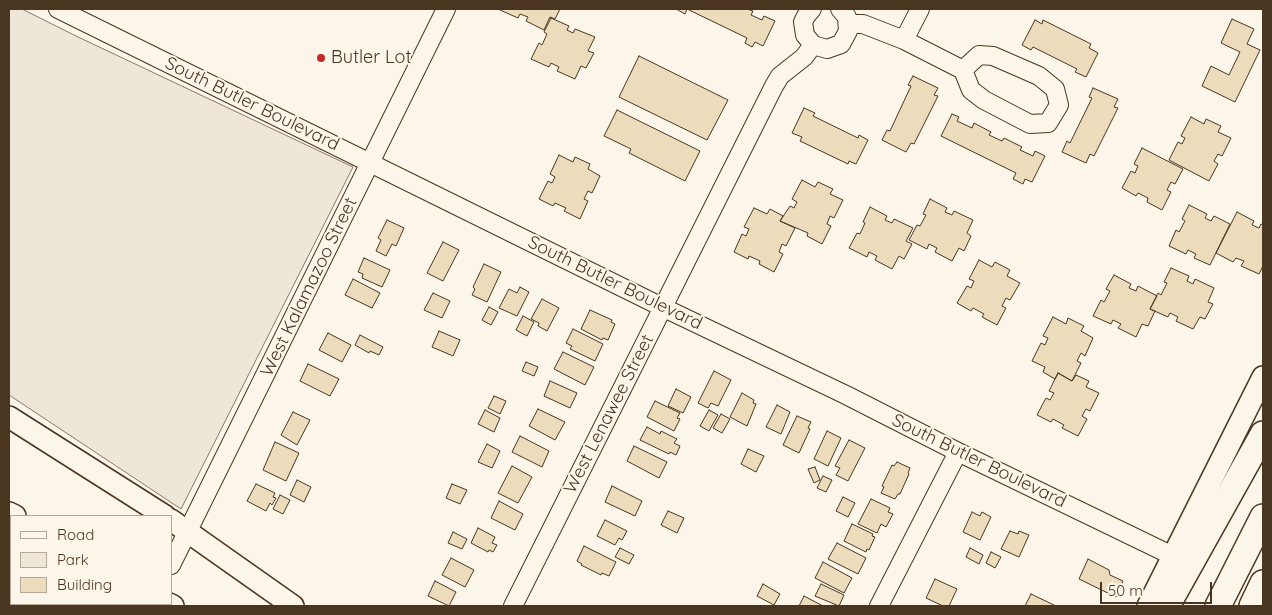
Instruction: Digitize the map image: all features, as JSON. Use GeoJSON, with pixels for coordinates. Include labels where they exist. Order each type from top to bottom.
{"type":"FeatureCollection","features":[{"type":"Feature","properties":{"kind":"highway"},"geometry":{"type":"LineString","coordinates":[[1167,606],[1263,434]]}},
{"type":"Feature","properties":{"kind":"highway"},"geometry":{"type":"LineString","coordinates":[[1218,606],[1263,517]]}},
{"type":"Feature","properties":{"kind":"highway"},"geometry":{"type":"LineString","coordinates":[[1252,606],[1263,583]]}},
{"type":"Feature","properties":{"kind":"main road"},"geometry":{"type":"LineString","coordinates":[[1148,606],[1263,377]]}},
{"type":"Feature","properties":{"kind":"main road"},"geometry":{"type":"LineString","coordinates":[[9,417],[164,515]]}},
{"type":"Feature","properties":{"kind":"main road"},"geometry":{"type":"LineString","coordinates":[[9,424],[36,433]]}},
{"type":"Feature","properties":{"kind":"main road"},"geometry":{"type":"LineString","coordinates":[[180,526],[294,606]]}},
{"type":"Feature","properties":{"kind":"street","name":"South Butler Boulevard"},"geometry":{"type":"LineString","coordinates":[[58,9],[662,307],[1173,556]]}},
{"type":"Feature","properties":{"kind":"street","name":"West Kalamazoo Street"},"geometry":{"type":"LineString","coordinates":[[172,562],[180,526],[370,162],[446,9]]}},
{"type":"Feature","properties":{"kind":"street"},"geometry":{"type":"LineString","coordinates":[[810,9],[803,22],[803,29],[808,41],[813,45],[827,49],[841,44],[848,31],[844,16]]}},
{"type":"Feature","properties":{"kind":"street"},"geometry":{"type":"LineString","coordinates":[[904,40],[920,9]]}},
{"type":"Feature","properties":{"kind":"street"},"geometry":{"type":"LineString","coordinates":[[844,16],[904,40],[963,70],[971,90],[984,100],[1030,124],[1048,123],[1059,105],[1055,89],[1040,76],[993,56],[979,55],[963,70]]}},
{"type":"Feature","properties":{"kind":"street","name":"West Lenawee Street"},"geometry":{"type":"LineString","coordinates":[[513,606],[774,86],[780,76],[804,57],[813,45]]}},
{"type":"Feature","properties":{"kind":"street"},"geometry":{"type":"LineString","coordinates":[[879,606],[958,452]]}},
{"type":"Feature","properties":{"kind":"green space"},"geometry":{"type":"Polygon","coordinates":[[[9,9],[22,9],[353,167],[181,509],[9,395],[9,9]]]}},
{"type":"Feature","properties":{"kind":"building"},"geometry":{"type":"Polygon","coordinates":[[[501,9],[560,9],[555,19],[550,17],[544,30],[526,21],[528,17],[520,14],[518,18],[501,9]]]}},
{"type":"Feature","properties":{"kind":"building"},"geometry":{"type":"Polygon","coordinates":[[[676,9],[687,9],[685,14],[676,9]]]}},
{"type":"Feature","properties":{"kind":"building"},"geometry":{"type":"Polygon","coordinates":[[[687,9],[747,9],[753,11],[751,15],[762,20],[764,16],[775,21],[763,46],[755,42],[752,47],[745,43],[747,38],[687,9]]]}},
{"type":"Feature","properties":{"kind":"building"},"geometry":{"type":"Polygon","coordinates":[[[551,18],[569,26],[567,30],[573,33],[575,29],[595,37],[588,51],[594,53],[586,68],[581,66],[575,79],[557,71],[559,67],[551,63],[549,67],[531,59],[539,43],[542,45],[547,34],[544,32],[551,18]]]}},
{"type":"Feature","properties":{"kind":"building"},"geometry":{"type":"Polygon","coordinates":[[[1232,19],[1254,29],[1247,44],[1260,50],[1235,102],[1202,86],[1211,66],[1229,75],[1240,52],[1221,43],[1232,19]]]}},
{"type":"Feature","properties":{"kind":"building"},"geometry":{"type":"Polygon","coordinates":[[[1035,20],[1042,24],[1043,20],[1091,44],[1089,48],[1098,53],[1086,77],[1075,72],[1077,69],[1033,47],[1031,50],[1022,45],[1035,20]]]}},
{"type":"Feature","properties":{"kind":"building"},"geometry":{"type":"Polygon","coordinates":[[[639,56],[728,100],[707,140],[619,97],[639,56]]]}},
{"type":"Feature","properties":{"kind":"building"},"geometry":{"type":"Polygon","coordinates":[[[913,76],[938,88],[934,95],[938,96],[914,144],[911,143],[906,152],[882,140],[887,130],[890,131],[911,86],[908,85],[913,76]]]}},
{"type":"Feature","properties":{"kind":"building"},"geometry":{"type":"Polygon","coordinates":[[[1093,88],[1118,99],[1114,107],[1118,108],[1094,156],[1090,154],[1086,163],[1062,152],[1067,141],[1070,143],[1092,98],[1089,97],[1093,88]]]}},
{"type":"Feature","properties":{"kind":"building"},"geometry":{"type":"Polygon","coordinates":[[[804,108],[815,113],[813,116],[858,138],[859,135],[868,140],[856,164],[849,161],[848,164],[800,141],[802,137],[792,133],[804,108]]]}},
{"type":"Feature","properties":{"kind":"building"},"geometry":{"type":"Polygon","coordinates":[[[617,110],[700,151],[685,181],[629,153],[631,149],[604,136],[617,110]]]}},
{"type":"Feature","properties":{"kind":"building"},"geometry":{"type":"Polygon","coordinates":[[[952,114],[959,117],[957,121],[972,128],[974,123],[991,132],[989,135],[1002,141],[1004,138],[1022,147],[1020,150],[1033,156],[1035,151],[1045,156],[1032,182],[1025,179],[1023,184],[1013,179],[1016,173],[941,136],[952,114]]]}},
{"type":"Feature","properties":{"kind":"building"},"geometry":{"type":"Polygon","coordinates":[[[1191,117],[1204,124],[1206,119],[1221,126],[1218,132],[1231,138],[1222,156],[1218,154],[1214,161],[1218,164],[1209,181],[1169,160],[1178,142],[1182,144],[1185,138],[1181,136],[1191,117]]]}},
{"type":"Feature","properties":{"kind":"building"},"geometry":{"type":"Polygon","coordinates":[[[1142,148],[1183,169],[1175,184],[1171,182],[1167,190],[1171,192],[1162,210],[1147,202],[1148,198],[1138,193],[1136,196],[1122,188],[1131,171],[1135,173],[1138,166],[1134,164],[1142,148]]]}},
{"type":"Feature","properties":{"kind":"building"},"geometry":{"type":"Polygon","coordinates":[[[559,155],[573,162],[575,157],[590,164],[588,169],[600,176],[592,193],[588,191],[584,199],[588,201],[580,219],[564,211],[566,208],[555,203],[553,206],[539,199],[548,181],[552,183],[555,177],[550,174],[559,155]]]}},
{"type":"Feature","properties":{"kind":"building"},"geometry":{"type":"Polygon","coordinates":[[[802,180],[815,187],[818,182],[833,189],[830,194],[843,200],[834,218],[830,216],[827,224],[831,226],[822,244],[807,236],[808,233],[780,221],[790,206],[794,208],[797,202],[792,199],[802,180]]]}},
{"type":"Feature","properties":{"kind":"building"},"geometry":{"type":"Polygon","coordinates":[[[930,199],[947,208],[945,212],[952,215],[954,211],[973,220],[967,233],[971,236],[964,251],[959,248],[952,261],[935,252],[937,248],[929,244],[927,249],[909,240],[917,225],[920,226],[926,215],[923,214],[930,199]]]}},
{"type":"Feature","properties":{"kind":"building"},"geometry":{"type":"Polygon","coordinates":[[[1189,205],[1207,214],[1205,218],[1211,221],[1214,216],[1230,224],[1210,265],[1194,258],[1196,254],[1188,250],[1186,254],[1169,246],[1176,230],[1179,232],[1185,221],[1182,219],[1189,205]]]}},
{"type":"Feature","properties":{"kind":"building"},"geometry":{"type":"Polygon","coordinates":[[[870,207],[887,216],[885,220],[892,223],[894,219],[913,228],[906,241],[912,244],[904,259],[899,256],[892,269],[875,260],[877,256],[869,252],[867,257],[849,248],[857,233],[860,234],[870,207]]]}},
{"type":"Feature","properties":{"kind":"building"},"geometry":{"type":"Polygon","coordinates":[[[754,208],[767,214],[770,209],[783,216],[780,221],[795,228],[786,246],[782,244],[779,252],[783,254],[774,272],[759,264],[760,261],[749,256],[748,259],[734,252],[742,234],[746,236],[749,229],[744,227],[754,208]]]}},
{"type":"Feature","properties":{"kind":"building"},"geometry":{"type":"Polygon","coordinates":[[[1237,212],[1254,221],[1252,225],[1259,228],[1261,224],[1263,225],[1263,266],[1259,274],[1241,266],[1244,261],[1236,258],[1233,262],[1216,253],[1237,212]]]}},
{"type":"Feature","properties":{"kind":"building"},"geometry":{"type":"Polygon","coordinates":[[[387,220],[404,228],[396,246],[392,244],[386,256],[376,251],[381,240],[378,238],[387,220]]]}},
{"type":"Feature","properties":{"kind":"building"},"geometry":{"type":"Polygon","coordinates":[[[443,242],[459,250],[443,281],[427,273],[443,242]]]}},
{"type":"Feature","properties":{"kind":"building"},"geometry":{"type":"Polygon","coordinates":[[[364,258],[390,270],[382,287],[362,278],[363,274],[358,272],[364,258]]]}},
{"type":"Feature","properties":{"kind":"building"},"geometry":{"type":"Polygon","coordinates":[[[979,260],[992,267],[995,262],[1010,270],[1007,276],[1020,283],[1010,300],[1006,298],[1002,306],[1006,308],[997,325],[982,317],[984,314],[973,308],[971,311],[957,303],[967,286],[971,288],[974,281],[969,279],[979,260]]]}},
{"type":"Feature","properties":{"kind":"building"},"geometry":{"type":"Polygon","coordinates":[[[484,264],[501,272],[487,302],[472,295],[475,289],[473,287],[484,264]]]}},
{"type":"Feature","properties":{"kind":"building"},"geometry":{"type":"Polygon","coordinates":[[[1171,268],[1189,276],[1187,281],[1193,284],[1195,279],[1214,288],[1208,302],[1213,304],[1205,319],[1200,317],[1193,329],[1176,321],[1178,317],[1170,313],[1168,317],[1150,309],[1158,293],[1161,295],[1167,283],[1164,282],[1171,268]]]}},
{"type":"Feature","properties":{"kind":"building"},"geometry":{"type":"Polygon","coordinates":[[[1114,275],[1131,284],[1129,288],[1136,291],[1138,286],[1157,296],[1150,309],[1155,311],[1148,326],[1142,324],[1136,337],[1118,328],[1121,324],[1113,320],[1111,324],[1093,316],[1101,300],[1104,302],[1110,291],[1106,289],[1114,275]]]}},
{"type":"Feature","properties":{"kind":"building"},"geometry":{"type":"Polygon","coordinates":[[[353,279],[380,293],[372,308],[345,295],[353,279]]]}},
{"type":"Feature","properties":{"kind":"building"},"geometry":{"type":"Polygon","coordinates":[[[520,287],[529,292],[517,316],[499,308],[509,289],[517,293],[520,287]]]}},
{"type":"Feature","properties":{"kind":"building"},"geometry":{"type":"Polygon","coordinates":[[[433,293],[450,301],[442,318],[424,310],[433,293]]]}},
{"type":"Feature","properties":{"kind":"building"},"geometry":{"type":"Polygon","coordinates":[[[542,299],[559,308],[547,331],[538,326],[539,323],[531,319],[542,299]]]}},
{"type":"Feature","properties":{"kind":"building"},"geometry":{"type":"Polygon","coordinates":[[[489,307],[498,312],[491,325],[482,320],[489,307]]]}},
{"type":"Feature","properties":{"kind":"building"},"geometry":{"type":"Polygon","coordinates":[[[590,310],[612,320],[611,322],[615,324],[608,340],[603,338],[602,340],[581,329],[590,310]]]}},
{"type":"Feature","properties":{"kind":"building"},"geometry":{"type":"Polygon","coordinates":[[[523,316],[534,322],[527,336],[516,330],[523,316]]]}},
{"type":"Feature","properties":{"kind":"building"},"geometry":{"type":"Polygon","coordinates":[[[1053,317],[1066,324],[1068,318],[1084,326],[1081,331],[1093,338],[1085,356],[1081,353],[1077,361],[1081,363],[1072,381],[1058,373],[1055,379],[1043,372],[1045,367],[1032,361],[1041,343],[1045,345],[1048,338],[1043,336],[1053,317]]]}},
{"type":"Feature","properties":{"kind":"building"},"geometry":{"type":"Polygon","coordinates":[[[573,329],[603,344],[595,361],[570,349],[572,346],[566,343],[573,329]]]}},
{"type":"Feature","properties":{"kind":"building"},"geometry":{"type":"Polygon","coordinates":[[[439,331],[460,340],[453,356],[432,347],[439,331]]]}},
{"type":"Feature","properties":{"kind":"building"},"geometry":{"type":"Polygon","coordinates":[[[328,333],[351,345],[342,362],[319,350],[328,333]]]}},
{"type":"Feature","properties":{"kind":"building"},"geometry":{"type":"Polygon","coordinates":[[[360,335],[383,347],[379,355],[370,351],[369,353],[355,345],[360,335]]]}},
{"type":"Feature","properties":{"kind":"building"},"geometry":{"type":"Polygon","coordinates":[[[563,352],[594,367],[585,385],[554,369],[563,352]]]}},
{"type":"Feature","properties":{"kind":"building"},"geometry":{"type":"Polygon","coordinates":[[[526,362],[538,367],[534,376],[522,371],[526,362]]]}},
{"type":"Feature","properties":{"kind":"building"},"geometry":{"type":"Polygon","coordinates":[[[308,364],[339,379],[330,396],[300,381],[308,364]]]}},
{"type":"Feature","properties":{"kind":"building"},"geometry":{"type":"Polygon","coordinates":[[[714,371],[731,380],[718,406],[711,403],[708,408],[698,403],[714,371]]]}},
{"type":"Feature","properties":{"kind":"building"},"geometry":{"type":"Polygon","coordinates":[[[1058,373],[1072,381],[1076,375],[1089,381],[1086,387],[1099,393],[1090,411],[1086,409],[1082,416],[1087,419],[1078,436],[1062,428],[1064,425],[1053,419],[1051,422],[1037,415],[1046,398],[1050,400],[1054,393],[1049,391],[1058,373]]]}},
{"type":"Feature","properties":{"kind":"building"},"geometry":{"type":"Polygon","coordinates":[[[550,381],[577,393],[570,408],[544,396],[550,381]]]}},
{"type":"Feature","properties":{"kind":"building"},"geometry":{"type":"Polygon","coordinates":[[[676,389],[691,397],[683,413],[668,406],[676,389]]]}},
{"type":"Feature","properties":{"kind":"building"},"geometry":{"type":"Polygon","coordinates":[[[742,393],[754,400],[753,403],[756,404],[747,426],[730,417],[742,393]]]}},
{"type":"Feature","properties":{"kind":"building"},"geometry":{"type":"Polygon","coordinates":[[[494,396],[506,401],[500,414],[488,408],[494,396]]]}},
{"type":"Feature","properties":{"kind":"building"},"geometry":{"type":"Polygon","coordinates":[[[655,401],[680,413],[677,418],[680,419],[674,431],[647,417],[655,401]]]}},
{"type":"Feature","properties":{"kind":"building"},"geometry":{"type":"Polygon","coordinates":[[[777,405],[790,412],[781,434],[766,427],[777,405]]]}},
{"type":"Feature","properties":{"kind":"building"},"geometry":{"type":"Polygon","coordinates":[[[538,409],[565,422],[555,440],[529,426],[538,409]]]}},
{"type":"Feature","properties":{"kind":"building"},"geometry":{"type":"Polygon","coordinates":[[[485,410],[500,418],[494,432],[478,424],[485,410]]]}},
{"type":"Feature","properties":{"kind":"building"},"geometry":{"type":"Polygon","coordinates":[[[709,410],[718,415],[709,431],[700,426],[709,410]]]}},
{"type":"Feature","properties":{"kind":"building"},"geometry":{"type":"Polygon","coordinates":[[[293,412],[310,420],[297,445],[281,435],[293,412]]]}},
{"type":"Feature","properties":{"kind":"building"},"geometry":{"type":"Polygon","coordinates":[[[721,414],[730,419],[722,433],[713,428],[721,414]]]}},
{"type":"Feature","properties":{"kind":"building"},"geometry":{"type":"Polygon","coordinates":[[[797,416],[811,422],[808,428],[810,429],[799,453],[783,445],[797,416]]]}},
{"type":"Feature","properties":{"kind":"building"},"geometry":{"type":"Polygon","coordinates":[[[647,427],[660,434],[661,431],[677,439],[674,443],[680,446],[676,455],[670,452],[669,454],[640,440],[647,427]]]}},
{"type":"Feature","properties":{"kind":"building"},"geometry":{"type":"Polygon","coordinates":[[[827,431],[841,438],[828,466],[814,459],[827,431]]]}},
{"type":"Feature","properties":{"kind":"building"},"geometry":{"type":"Polygon","coordinates":[[[520,436],[549,451],[542,467],[512,452],[520,436]]]}},
{"type":"Feature","properties":{"kind":"building"},"geometry":{"type":"Polygon","coordinates":[[[849,440],[865,448],[848,481],[836,475],[840,468],[835,466],[849,440]]]}},
{"type":"Feature","properties":{"kind":"building"},"geometry":{"type":"Polygon","coordinates":[[[275,442],[299,453],[286,481],[263,470],[275,442]]]}},
{"type":"Feature","properties":{"kind":"building"},"geometry":{"type":"Polygon","coordinates":[[[487,444],[500,451],[492,468],[478,462],[487,444]]]}},
{"type":"Feature","properties":{"kind":"building"},"geometry":{"type":"Polygon","coordinates":[[[634,446],[667,462],[659,478],[627,461],[634,446]]]}},
{"type":"Feature","properties":{"kind":"building"},"geometry":{"type":"Polygon","coordinates":[[[748,449],[764,456],[756,472],[741,464],[748,449]]]}},
{"type":"Feature","properties":{"kind":"building"},"geometry":{"type":"Polygon","coordinates":[[[897,462],[910,468],[900,494],[895,499],[881,493],[884,487],[882,486],[892,465],[894,466],[897,462]]]}},
{"type":"Feature","properties":{"kind":"building"},"geometry":{"type":"Polygon","coordinates":[[[512,466],[532,477],[518,503],[498,493],[512,466]]]}},
{"type":"Feature","properties":{"kind":"building"},"geometry":{"type":"Polygon","coordinates":[[[815,467],[820,480],[814,483],[808,469],[815,467]]]}},
{"type":"Feature","properties":{"kind":"building"},"geometry":{"type":"Polygon","coordinates":[[[823,476],[832,480],[826,492],[817,488],[823,476]]]}},
{"type":"Feature","properties":{"kind":"building"},"geometry":{"type":"Polygon","coordinates":[[[297,480],[311,487],[304,502],[290,495],[297,480]]]}},
{"type":"Feature","properties":{"kind":"building"},"geometry":{"type":"Polygon","coordinates":[[[256,484],[275,493],[273,497],[276,498],[272,505],[270,503],[266,511],[247,501],[256,484]]]}},
{"type":"Feature","properties":{"kind":"building"},"geometry":{"type":"Polygon","coordinates":[[[452,484],[467,490],[460,504],[446,498],[452,484]]]}},
{"type":"Feature","properties":{"kind":"building"},"geometry":{"type":"Polygon","coordinates":[[[612,486],[642,501],[635,516],[605,502],[612,486]]]}},
{"type":"Feature","properties":{"kind":"building"},"geometry":{"type":"Polygon","coordinates":[[[280,495],[290,500],[283,514],[273,509],[280,495]]]}},
{"type":"Feature","properties":{"kind":"building"},"geometry":{"type":"Polygon","coordinates":[[[843,497],[855,503],[848,517],[836,511],[843,497]]]}},
{"type":"Feature","properties":{"kind":"building"},"geometry":{"type":"Polygon","coordinates":[[[871,499],[890,508],[888,512],[893,514],[886,527],[881,524],[877,533],[858,524],[871,499]]]}},
{"type":"Feature","properties":{"kind":"building"},"geometry":{"type":"Polygon","coordinates":[[[499,501],[523,514],[515,530],[491,518],[499,501]]]}},
{"type":"Feature","properties":{"kind":"building"},"geometry":{"type":"Polygon","coordinates":[[[668,511],[684,518],[677,533],[661,525],[668,511]]]}},
{"type":"Feature","properties":{"kind":"building"},"geometry":{"type":"Polygon","coordinates":[[[972,512],[980,516],[982,512],[991,517],[980,540],[963,532],[972,512]]]}},
{"type":"Feature","properties":{"kind":"building"},"geometry":{"type":"Polygon","coordinates":[[[605,520],[627,531],[622,540],[619,538],[615,545],[597,536],[605,520]]]}},
{"type":"Feature","properties":{"kind":"building"},"geometry":{"type":"Polygon","coordinates":[[[852,524],[873,534],[872,536],[875,537],[869,550],[867,549],[866,552],[844,541],[852,524]]]}},
{"type":"Feature","properties":{"kind":"building"},"geometry":{"type":"Polygon","coordinates":[[[478,528],[495,537],[492,543],[497,545],[493,552],[489,550],[488,552],[471,543],[478,528]]]}},
{"type":"Feature","properties":{"kind":"building"},"geometry":{"type":"Polygon","coordinates":[[[1010,531],[1018,534],[1019,531],[1029,535],[1019,557],[1001,549],[1010,531]]]}},
{"type":"Feature","properties":{"kind":"building"},"geometry":{"type":"Polygon","coordinates":[[[453,532],[467,539],[462,549],[448,543],[453,532]]]}},
{"type":"Feature","properties":{"kind":"building"},"geometry":{"type":"Polygon","coordinates":[[[837,543],[866,558],[858,574],[828,559],[837,543]]]}},
{"type":"Feature","properties":{"kind":"building"},"geometry":{"type":"Polygon","coordinates":[[[584,546],[616,562],[609,576],[602,573],[601,575],[577,561],[584,546]]]}},
{"type":"Feature","properties":{"kind":"building"},"geometry":{"type":"Polygon","coordinates":[[[620,548],[634,555],[629,564],[615,557],[620,548]]]}},
{"type":"Feature","properties":{"kind":"building"},"geometry":{"type":"Polygon","coordinates":[[[970,548],[983,555],[979,564],[966,557],[970,548]]]}},
{"type":"Feature","properties":{"kind":"building"},"geometry":{"type":"Polygon","coordinates":[[[991,552],[1001,557],[995,568],[986,563],[991,552]]]}},
{"type":"Feature","properties":{"kind":"building"},"geometry":{"type":"Polygon","coordinates":[[[451,558],[474,570],[465,587],[442,575],[451,558]]]}},
{"type":"Feature","properties":{"kind":"building"},"geometry":{"type":"Polygon","coordinates":[[[1088,559],[1109,570],[1110,575],[1123,581],[1116,597],[1079,579],[1088,559]]]}},
{"type":"Feature","properties":{"kind":"building"},"geometry":{"type":"Polygon","coordinates":[[[823,562],[852,578],[844,593],[815,578],[823,562]]]}},
{"type":"Feature","properties":{"kind":"building"},"geometry":{"type":"Polygon","coordinates":[[[935,579],[957,589],[949,606],[943,606],[926,598],[935,579]]]}},
{"type":"Feature","properties":{"kind":"building"},"geometry":{"type":"Polygon","coordinates":[[[435,581],[456,592],[449,606],[428,596],[435,581]]]}},
{"type":"Feature","properties":{"kind":"building"},"geometry":{"type":"Polygon","coordinates":[[[763,584],[780,594],[774,605],[757,596],[763,584]]]}},
{"type":"Feature","properties":{"kind":"building"},"geometry":{"type":"Polygon","coordinates":[[[821,584],[844,595],[839,606],[815,596],[821,584]]]}},
{"type":"Feature","properties":{"kind":"building"},"geometry":{"type":"Polygon","coordinates":[[[1031,594],[1056,606],[1025,606],[1031,594]]]}},
{"type":"Feature","properties":{"kind":"building"},"geometry":{"type":"Polygon","coordinates":[[[804,596],[823,606],[799,606],[804,596]]]}},
{"type":"Feature","properties":{"kind":"place","name":"Butler Lot"},"geometry":{"type":"Point","coordinates":[321,58]}}]}
